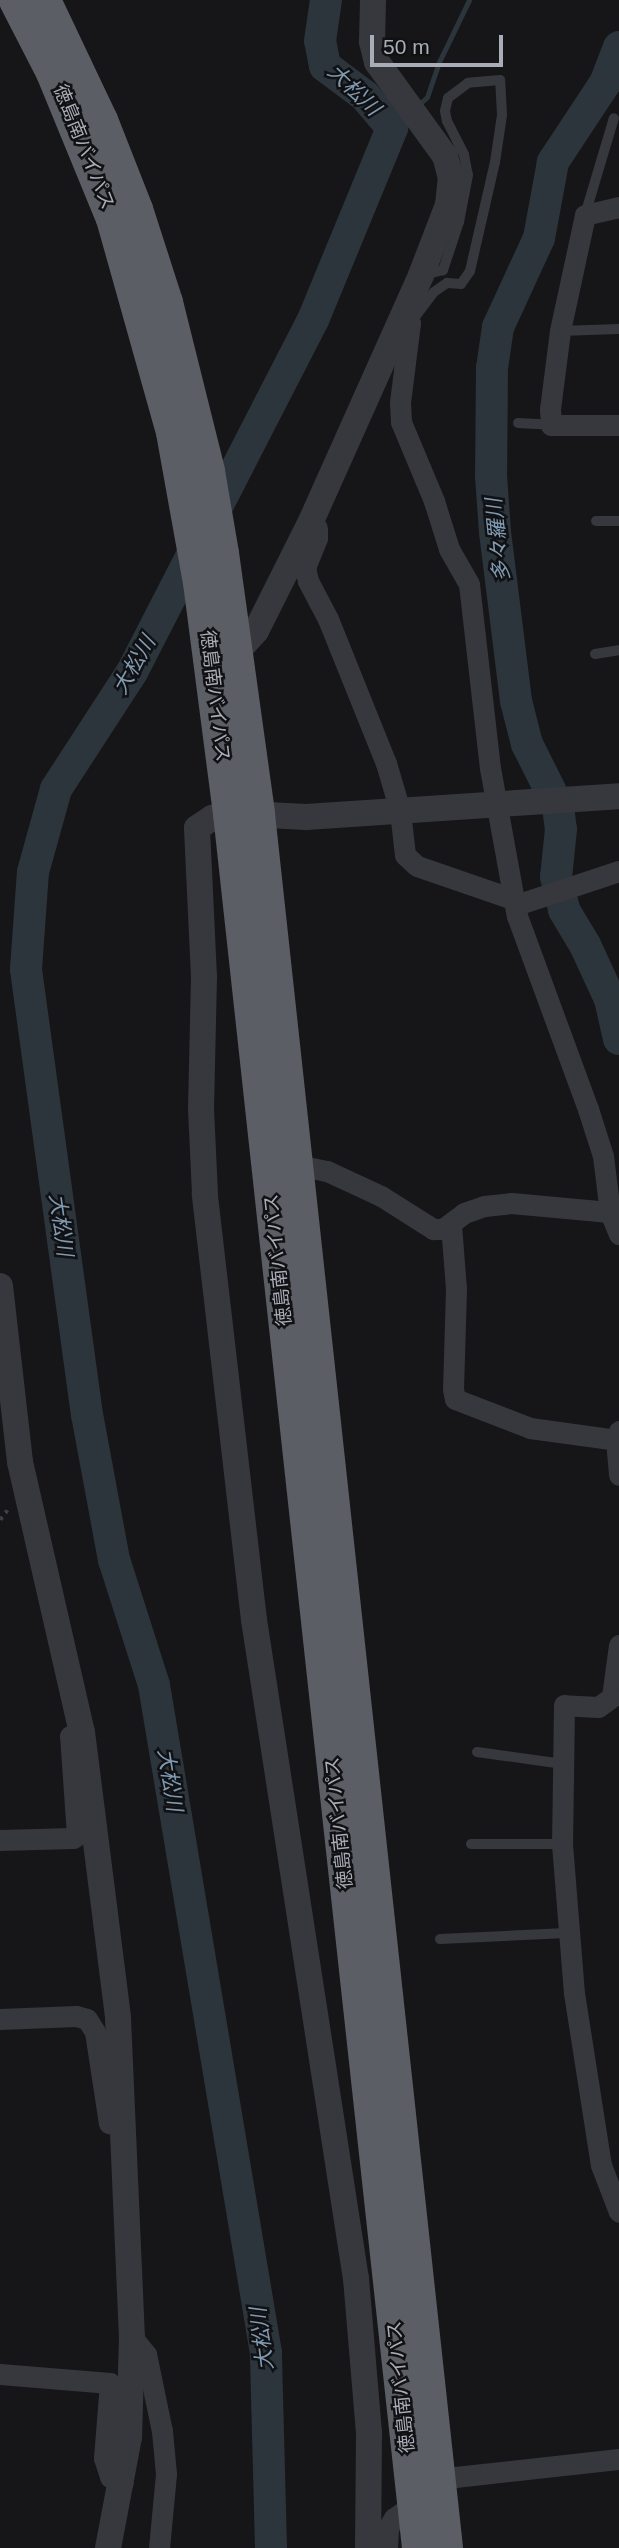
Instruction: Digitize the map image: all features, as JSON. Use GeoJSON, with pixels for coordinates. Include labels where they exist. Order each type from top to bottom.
{"type":"FeatureCollection","features":[{"type":"Feature","properties":{"kind":"highway","name":"徳島南バイパス"},"geometry":{"type":"LineString","coordinates":[[16,0],[53,72],[113,218],[183,421],[207,471],[235,644],[244,813],[425,2491],[444,2548]]}},
{"type":"Feature","properties":{"kind":"highway","name":"徳島南バイパス"},"geometry":{"type":"LineString","coordinates":[[43,0],[100,120],[135,209],[166,302],[183,421],[189,508],[213,680],[244,813],[293,1164],[425,2491],[419,2548]]}},
{"type":"Feature","properties":{"kind":"street"},"geometry":{"type":"LineString","coordinates":[[235,644],[257,631],[312,519],[407,318],[447,205],[451,178],[445,156],[377,62],[372,42],[373,0]]}},
{"type":"Feature","properties":{"kind":"street"},"geometry":{"type":"LineString","coordinates":[[619,207],[585,215],[560,331],[552,384],[551,425],[619,425]]}},
{"type":"Feature","properties":{"kind":"street"},"geometry":{"type":"LineString","coordinates":[[407,318],[401,422],[434,501],[449,549],[469,584],[496,804],[522,934],[603,1156],[610,1212],[619,1234]]}},
{"type":"Feature","properties":{"kind":"street"},"geometry":{"type":"LineString","coordinates":[[312,519],[317,524],[317,538],[305,567],[308,581],[344,657],[386,764],[400,811],[403,847],[409,860],[417,866],[515,902],[619,872]]}},
{"type":"Feature","properties":{"kind":"street"},"geometry":{"type":"LineString","coordinates":[[368,2548],[369,2433],[356,2279],[254,1620],[205,1194],[201,1109],[204,977],[197,828],[212,818],[244,813],[306,817],[619,796]]}},
{"type":"Feature","properties":{"kind":"street"},"geometry":{"type":"LineString","coordinates":[[293,1164],[327,1171],[381,1196],[433,1229],[443,1229],[464,1213],[484,1206],[511,1203],[610,1212]]}},
{"type":"Feature","properties":{"kind":"street"},"geometry":{"type":"LineString","coordinates":[[451,1225],[456,1289],[455,1399],[530,1428],[617,1435],[619,1475]]}},
{"type":"Feature","properties":{"kind":"street"},"geometry":{"type":"LineString","coordinates":[[0,1286],[20,1462],[82,1732],[118,2018],[132,2337],[129,2437],[123,2483],[108,2548]]}},
{"type":"Feature","properties":{"kind":"street"},"geometry":{"type":"LineString","coordinates":[[619,1645],[612,1697],[598,1707],[564,1705],[562,1844],[566,1933],[601,2165],[619,2213]]}},
{"type":"Feature","properties":{"kind":"street"},"geometry":{"type":"LineString","coordinates":[[0,1840],[74,1838],[77,1835],[70,1736],[82,1732]]}},
{"type":"Feature","properties":{"kind":"street"},"geometry":{"type":"LineString","coordinates":[[0,2019],[76,2016],[87,2019],[95,2032],[109,2123],[124,2127]]}},
{"type":"Feature","properties":{"kind":"street"},"geometry":{"type":"LineString","coordinates":[[132,2337],[146,2354],[162,2431],[166,2474],[159,2548]]}},
{"type":"Feature","properties":{"kind":"street"},"geometry":{"type":"LineString","coordinates":[[0,2374],[110,2383],[104,2458],[110,2476],[123,2483]]}},
{"type":"Feature","properties":{"kind":"street"},"geometry":{"type":"LineString","coordinates":[[387,2548],[388,2528],[394,2518],[425,2491],[619,2459]]}},
{"type":"Feature","properties":{"kind":"lane"},"geometry":{"type":"LineString","coordinates":[[407,318],[434,292],[447,284],[461,284],[470,271],[495,162],[502,115],[500,80],[468,83],[448,98],[445,111],[447,121],[464,155],[468,175],[459,222],[443,270],[431,276],[421,275]]}},
{"type":"Feature","properties":{"kind":"lane"},"geometry":{"type":"LineString","coordinates":[[585,215],[614,118]]}},
{"type":"Feature","properties":{"kind":"lane"},"geometry":{"type":"LineString","coordinates":[[560,331],[619,329]]}},
{"type":"Feature","properties":{"kind":"lane"},"geometry":{"type":"LineString","coordinates":[[518,423],[551,425]]}},
{"type":"Feature","properties":{"kind":"lane"},"geometry":{"type":"LineString","coordinates":[[596,521],[619,521]]}},
{"type":"Feature","properties":{"kind":"lane"},"geometry":{"type":"LineString","coordinates":[[594,654],[619,650]]}},
{"type":"Feature","properties":{"kind":"lane"},"geometry":{"type":"LineString","coordinates":[[477,1752],[563,1764]]}},
{"type":"Feature","properties":{"kind":"lane"},"geometry":{"type":"LineString","coordinates":[[471,1844],[562,1844]]}},
{"type":"Feature","properties":{"kind":"lane"},"geometry":{"type":"LineString","coordinates":[[440,1939],[566,1933]]}},
{"type":"Feature","properties":{"kind":"waterway","name":"大松川"},"geometry":{"type":"LineString","coordinates":[[271,2548],[266,2353],[154,1685],[114,1560],[87,1415],[26,969],[33,872],[56,789],[132,672],[313,320],[392,128],[365,96],[325,66],[320,41],[326,0]]}},
{"type":"Feature","properties":{"kind":"waterway"},"geometry":{"type":"LineString","coordinates":[[417,106],[427,97],[440,60],[469,0]]}},
{"type":"Feature","properties":{"kind":"waterway","name":"多々羅川"},"geometry":{"type":"LineString","coordinates":[[619,47],[605,83],[553,162],[539,238],[498,327],[492,368],[491,476],[495,532],[516,701],[527,744],[558,806],[561,829],[556,877],[564,910],[585,945],[610,999],[619,1039]]}},
{"type":"Feature","properties":{"kind":"waterway"},"geometry":{"type":"LineString","coordinates":[[392,128],[407,115]]}}]}
